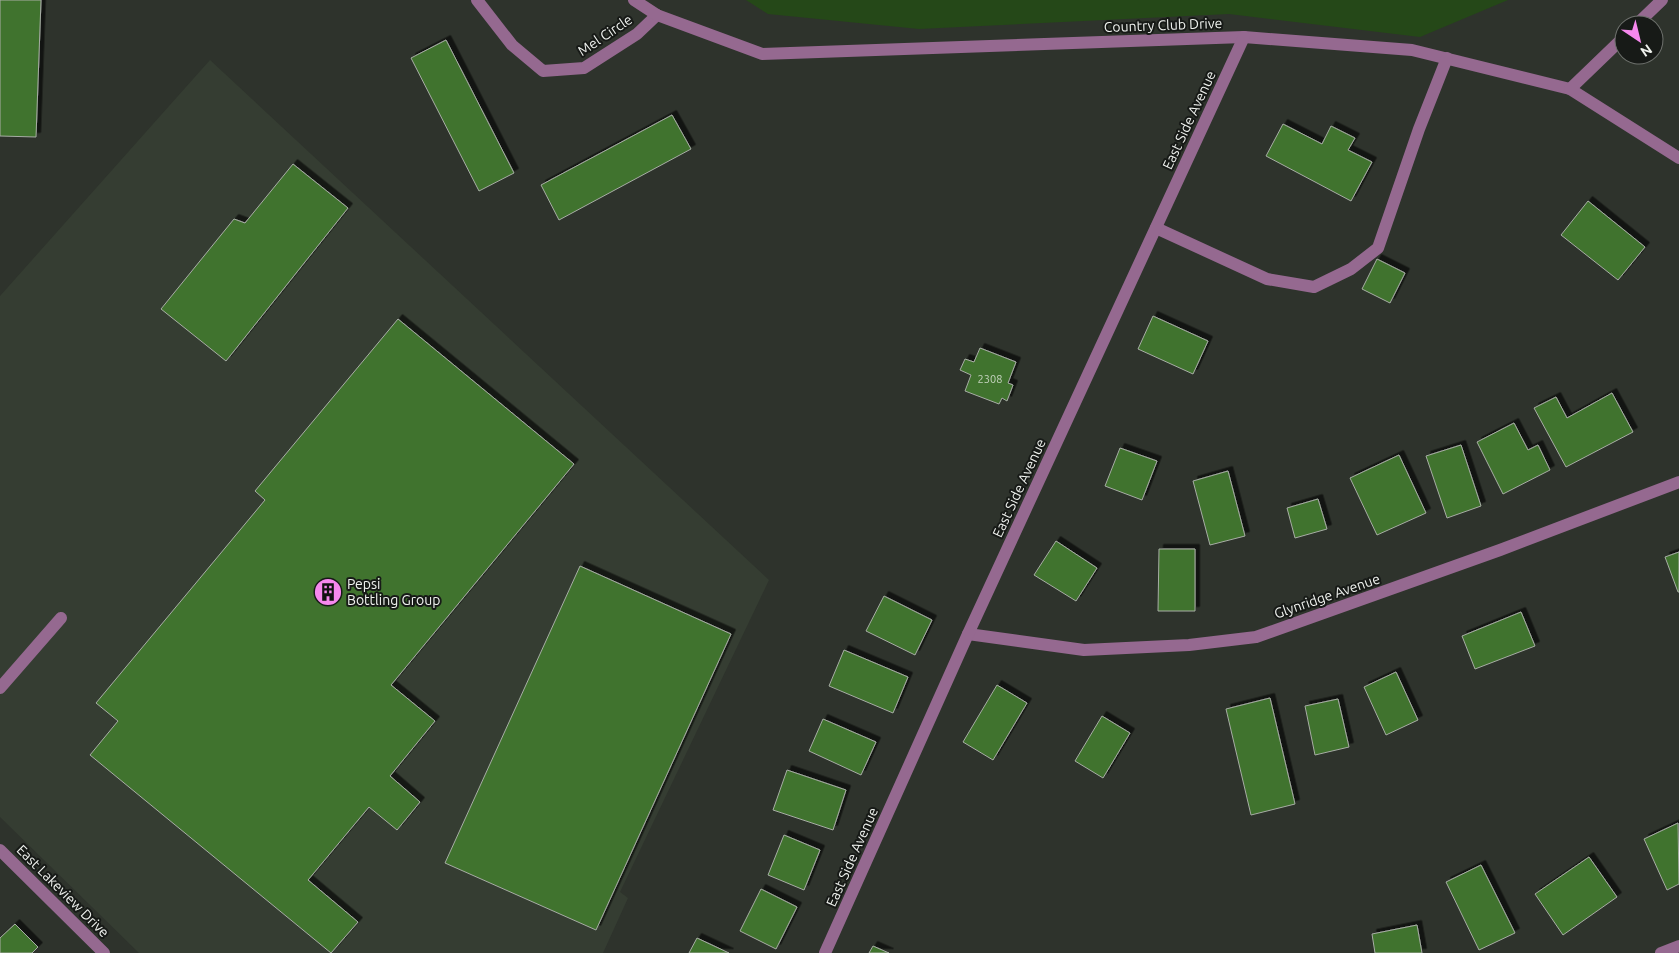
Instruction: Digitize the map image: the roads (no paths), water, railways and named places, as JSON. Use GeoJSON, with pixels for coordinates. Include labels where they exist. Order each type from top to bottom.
{"type":"FeatureCollection","features":[{"type":"Feature","properties":{"kind":"street","name":"Mel Circle"},"geometry":{"type":"LineString","coordinates":[[477,0],[512,45],[543,71],[584,68],[637,34],[657,15]]}},
{"type":"Feature","properties":{"kind":"street","name":"Country Club Drive"},"geometry":{"type":"LineString","coordinates":[[634,0],[657,15],[762,54],[1244,37],[1412,50],[1570,89],[1679,158]]}},
{"type":"Feature","properties":{"kind":"street"},"geometry":{"type":"LineString","coordinates":[[1646,15],[1662,0]]}},
{"type":"Feature","properties":{"kind":"street","name":"East Side Avenue"},"geometry":{"type":"LineString","coordinates":[[826,953],[968,634],[1244,37]]}},
{"type":"Feature","properties":{"kind":"street"},"geometry":{"type":"LineString","coordinates":[[1570,89],[1614,47]]}},
{"type":"Feature","properties":{"kind":"street"},"geometry":{"type":"LineString","coordinates":[[1156,228],[1267,279],[1314,287],[1351,269],[1378,248],[1419,129],[1447,58]]}},
{"type":"Feature","properties":{"kind":"street","name":"Glynridge Avenue"},"geometry":{"type":"LineString","coordinates":[[968,634],[1084,650],[1189,645],[1256,637],[1500,550],[1679,482]]}},
{"type":"Feature","properties":{"kind":"street"},"geometry":{"type":"LineString","coordinates":[[0,688],[61,618]]}},
{"type":"Feature","properties":{"kind":"street","name":"East Lakeview Drive"},"geometry":{"type":"LineString","coordinates":[[0,850],[104,953]]}},
{"type":"Feature","properties":{"kind":"street"},"geometry":{"type":"LineString","coordinates":[[1661,953],[1679,946]]}},
{"type":"Feature","properties":{"kind":"place","name":"Pepsi Bottling Group"},"geometry":{"type":"Point","coordinates":[328,592]}}]}
